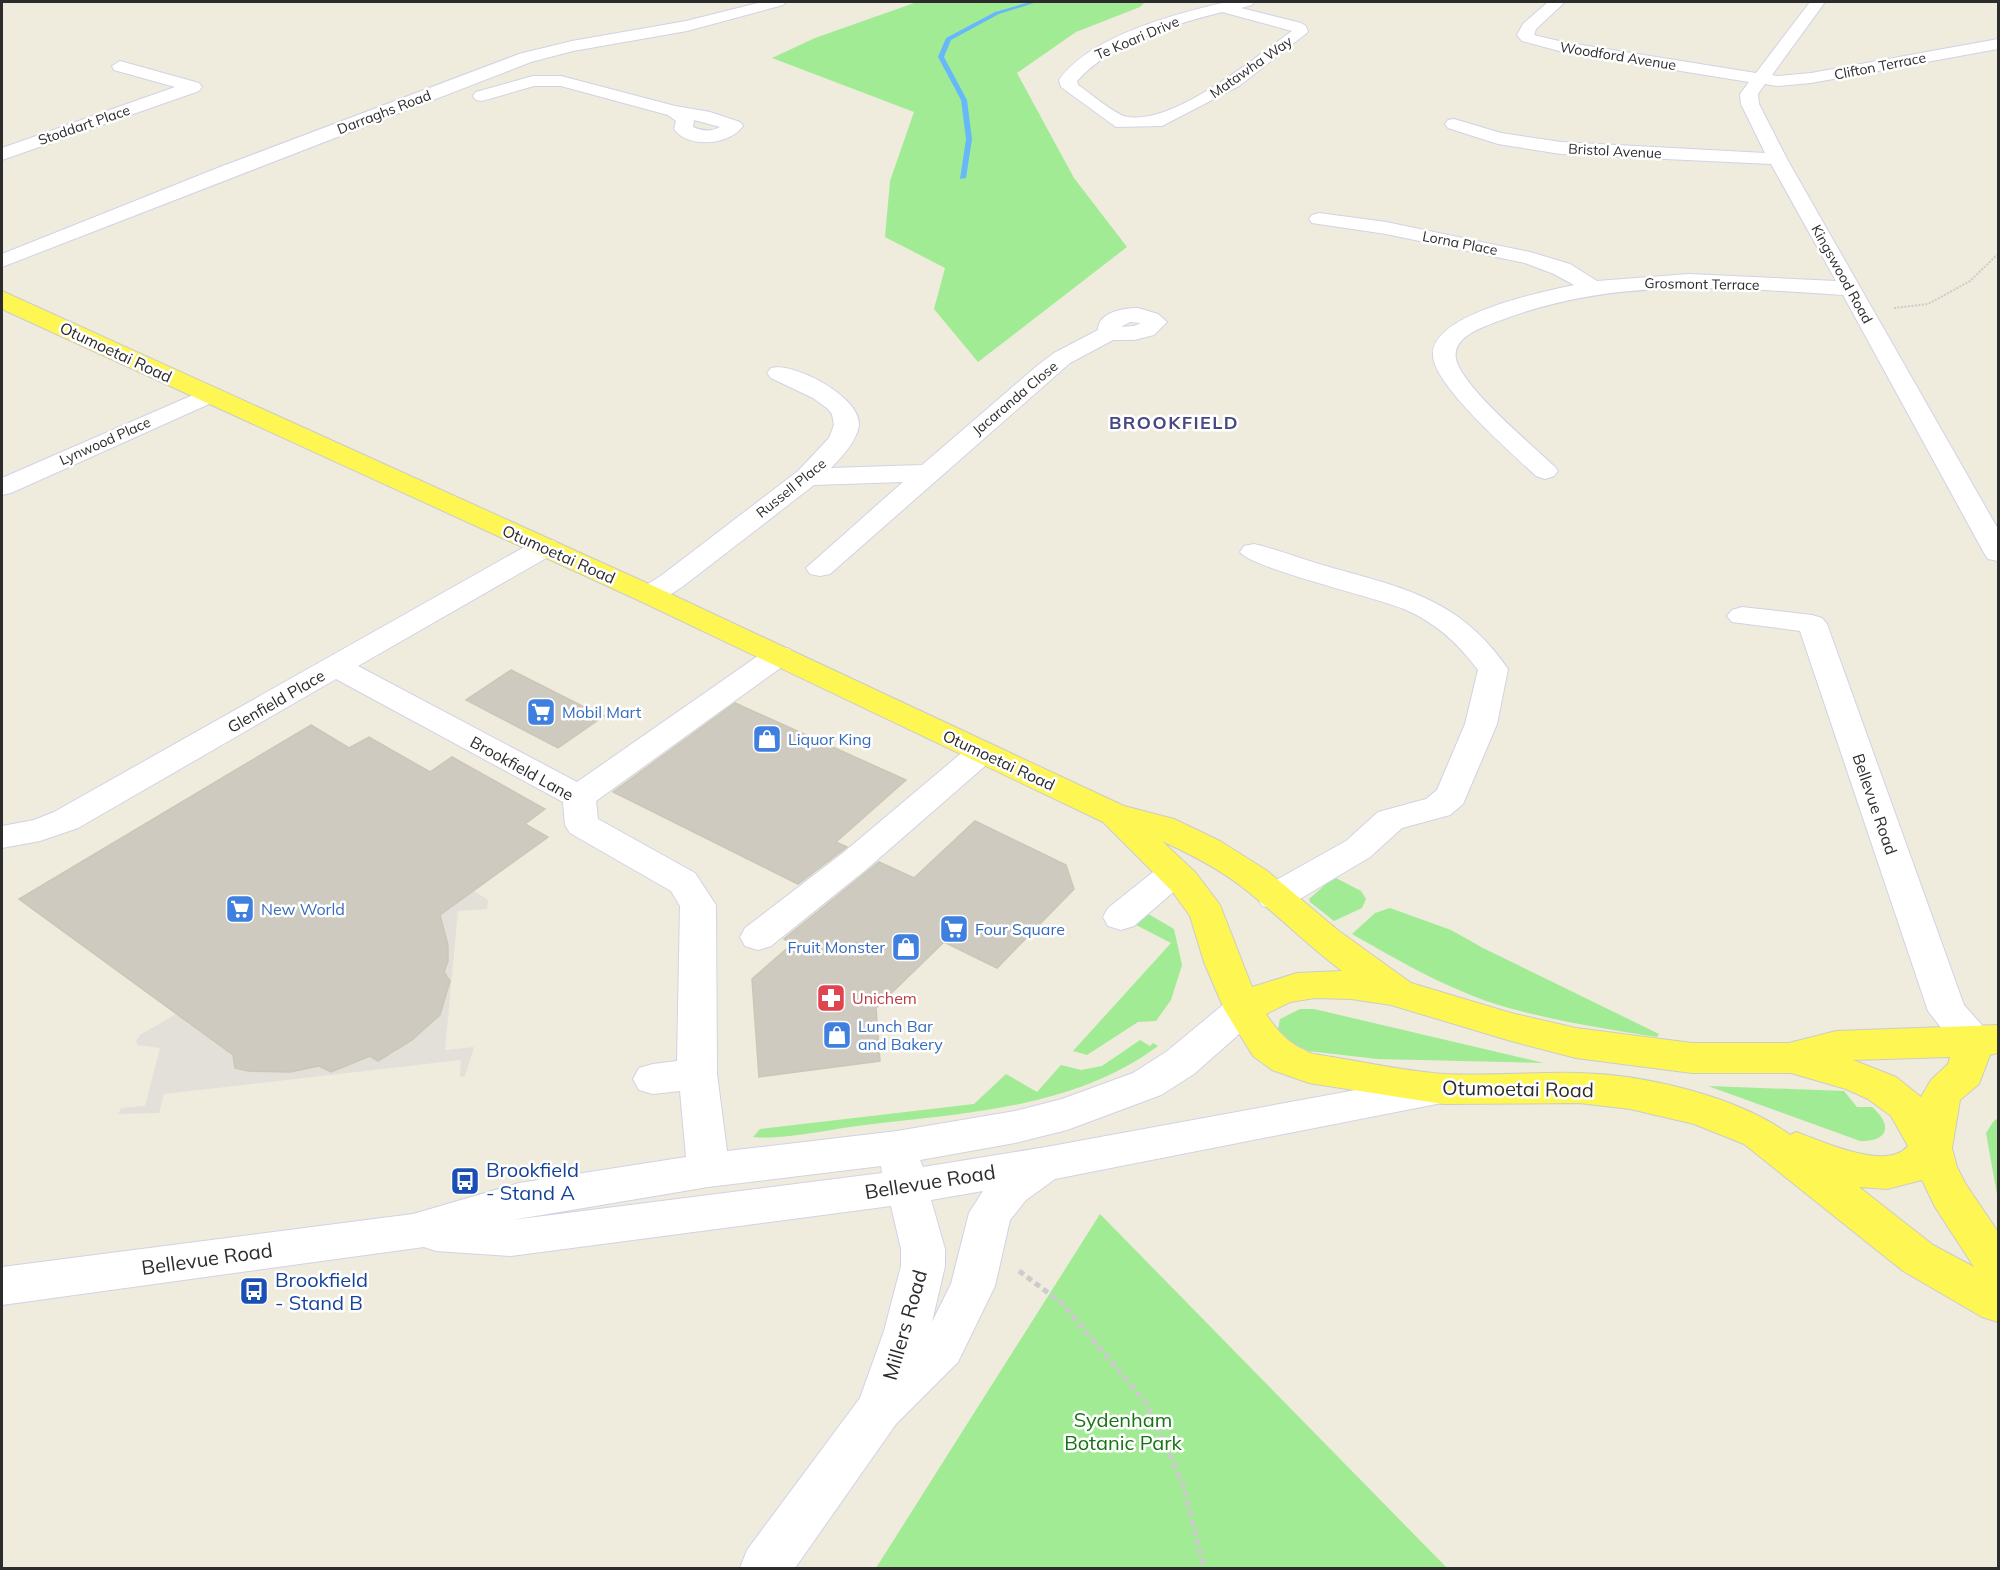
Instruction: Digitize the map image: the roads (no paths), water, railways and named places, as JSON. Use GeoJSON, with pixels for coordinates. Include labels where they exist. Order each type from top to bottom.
{"type":"FeatureCollection","features":[{"type":"Feature","properties":{"kind":"main road","name":"Otumoetai Road"},"geometry":{"type":"LineString","coordinates":[[2,298],[14,306],[650,595],[1113,814],[1162,827],[1208,849],[1254,878],[1332,945],[1398,993],[1511,1027],[1576,1043],[1692,1058],[1791,1058],[1858,1077],[1882,1088],[1905,1105],[1931,1148],[1936,1167],[1950,1196],[1998,1267]]}},
{"type":"Feature","properties":{"kind":"main road","name":"Otumoetai Road"},"geometry":{"type":"LineString","coordinates":[[1113,814],[1184,882],[1207,914],[1222,962],[1243,1009],[1267,1046],[1286,1059],[1309,1068],[1443,1089],[1580,1088],[1630,1093],[1675,1101],[1758,1133],[1918,1258],[1998,1303]]}},
{"type":"Feature","properties":{"kind":"main road","name":"Bellevue Road"},"geometry":{"type":"LineString","coordinates":[[1243,1009],[1279,989],[1309,984],[1342,982],[1398,993]]}},
{"type":"Feature","properties":{"kind":"main road"},"geometry":{"type":"LineString","coordinates":[[1791,1058],[1836,1046],[1986,1041]]}},
{"type":"Feature","properties":{"kind":"main road"},"geometry":{"type":"LineString","coordinates":[[1758,1133],[1818,1159],[1859,1171],[1879,1173],[1914,1166],[1931,1148],[1936,1110],[1944,1091],[1950,1082],[1965,1073],[1986,1041]]}},
{"type":"Feature","properties":{"kind":"street"},"geometry":{"type":"LineString","coordinates":[[566,31],[648,22],[720,2]]}},
{"type":"Feature","properties":{"kind":"street","name":"Te Koari Drive"},"geometry":{"type":"LineString","coordinates":[[1122,123],[1070,87],[1068,80],[1073,72],[1089,58],[1121,43],[1220,7],[1247,2]]}},
{"type":"Feature","properties":{"kind":"street","name":"Woodford Avenue"},"geometry":{"type":"LineString","coordinates":[[1557,2],[1529,27],[1525,35],[1528,38],[1563,47],[1760,79]]}},
{"type":"Feature","properties":{"kind":"street","name":"Kingswood Road"},"geometry":{"type":"LineString","coordinates":[[1818,2],[1748,98],[1778,159],[1998,553]]}},
{"type":"Feature","properties":{"kind":"street","name":"Darraghs Road"},"geometry":{"type":"LineString","coordinates":[[2,261],[226,171],[551,51],[671,29],[763,3]]}},
{"type":"Feature","properties":{"kind":"street","name":"Matawha Way"},"geometry":{"type":"LineString","coordinates":[[1122,123],[1152,123],[1169,119],[1233,82],[1300,32],[1300,29],[1295,26],[1220,7]]}},
{"type":"Feature","properties":{"kind":"street","name":"Clifton Terrace"},"geometry":{"type":"LineString","coordinates":[[1760,79],[1785,81],[1811,78],[1998,44]]}},
{"type":"Feature","properties":{"kind":"street","name":"Stoddart Place"},"geometry":{"type":"LineString","coordinates":[[2,154],[193,87],[120,66]]}},
{"type":"Feature","properties":{"kind":"street"},"geometry":{"type":"LineString","coordinates":[[422,97],[459,102],[518,84],[546,80],[561,81],[674,111]]}},
{"type":"Feature","properties":{"kind":"street","name":"Bristol Avenue"},"geometry":{"type":"LineString","coordinates":[[1454,124],[1498,138],[1561,148],[1778,159]]}},
{"type":"Feature","properties":{"kind":"street","name":"Lorna Place"},"geometry":{"type":"LineString","coordinates":[[1319,219],[1386,228],[1530,258],[1562,269],[1593,288]]}},
{"type":"Feature","properties":{"kind":"street","name":"Grosmont Terrace"},"geometry":{"type":"LineString","coordinates":[[1545,471],[1462,389],[1443,360],[1444,350],[1449,340],[1464,328],[1480,320],[1545,299],[1593,288],[1691,281],[1851,289]]}},
{"type":"Feature","properties":{"kind":"street","name":"Jacaranda Close"},"geometry":{"type":"LineString","coordinates":[[820,568],[1054,364],[1109,333]]}},
{"type":"Feature","properties":{"kind":"street","name":"Russell Place"},"geometry":{"type":"LineString","coordinates":[[650,595],[672,581],[807,477],[827,459],[838,444],[844,431],[846,418],[844,409],[836,401],[813,387],[779,373]]}},
{"type":"Feature","properties":{"kind":"street","name":"Lynwood Place"},"geometry":{"type":"LineString","coordinates":[[2,487],[209,395]]}},
{"type":"Feature","properties":{"kind":"street"},"geometry":{"type":"LineString","coordinates":[[807,477],[928,473]]}},
{"type":"Feature","properties":{"kind":"street","name":"Glenfield Place"},"geometry":{"type":"LineString","coordinates":[[2,837],[40,830],[66,820],[545,547]]}},
{"type":"Feature","properties":{"kind":"street"},"geometry":{"type":"LineString","coordinates":[[1254,552],[1274,561],[1370,586],[1426,607],[1479,647],[1493,669],[1481,724],[1450,796],[1438,807],[1390,820],[1358,849],[1275,897]]}},
{"type":"Feature","properties":{"kind":"street","name":"Bellevue Road"},"geometry":{"type":"LineString","coordinates":[[1742,616],[1812,624],[1947,1011],[1986,1041]]}},
{"type":"Feature","properties":{"kind":"street"},"geometry":{"type":"LineString","coordinates":[[579,797],[779,655]]}},
{"type":"Feature","properties":{"kind":"street","name":"Brookfield Lane"},"geometry":{"type":"LineString","coordinates":[[336,667],[579,797],[582,825],[683,882],[699,905],[696,1074],[702,1104],[708,1170]]}},
{"type":"Feature","properties":{"kind":"street"},"geometry":{"type":"LineString","coordinates":[[758,937],[856,860],[982,752]]}},
{"type":"Feature","properties":{"kind":"street"},"geometry":{"type":"LineString","coordinates":[[1121,917],[1174,873]]}},
{"type":"Feature","properties":{"kind":"street","name":"Bellevue Road"},"geometry":{"type":"LineString","coordinates":[[413,1232],[511,1238],[902,1167],[1015,1127],[1056,1117],[1147,1084],[1180,1063],[1243,1009]]}},
{"type":"Feature","properties":{"kind":"street"},"geometry":{"type":"LineString","coordinates":[[653,1079],[696,1074]]}},
{"type":"Feature","properties":{"kind":"street","name":"Bellevue Road"},"geometry":{"type":"LineString","coordinates":[[2,1286],[413,1232],[519,1200],[708,1170],[902,1167],[964,1176],[1046,1164],[1443,1089]]}},
{"type":"Feature","properties":{"kind":"street","name":"Millers Road"},"geometry":{"type":"LineString","coordinates":[[765,1569],[879,1409],[942,1348],[973,1286],[990,1213],[1011,1188],[1046,1164]]}},
{"type":"Feature","properties":{"kind":"street","name":"Millers Road"},"geometry":{"type":"LineString","coordinates":[[879,1409],[907,1331],[924,1266],[923,1249],[902,1167]]}},
{"type":"Feature","properties":{"kind":"street"},"geometry":{"type":"LineString","coordinates":[[964,1176],[990,1213]]}},
{"type":"Feature","properties":{"kind":"waterway"},"geometry":{"type":"LineString","coordinates":[[962,178],[969,139],[964,100],[941,57],[948,39],[997,13],[1034,2]]}},
{"type":"Feature","properties":{"kind":"place","name":"Mobil Mart"},"geometry":{"type":"Point","coordinates":[541,712]}},
{"type":"Feature","properties":{"kind":"place","name":"Liquor King"},"geometry":{"type":"Point","coordinates":[767,739]}},
{"type":"Feature","properties":{"kind":"place","name":"New World"},"geometry":{"type":"Point","coordinates":[240,909]}},
{"type":"Feature","properties":{"kind":"place","name":"Four Square"},"geometry":{"type":"Point","coordinates":[954,929]}},
{"type":"Feature","properties":{"kind":"place","name":"Fruit Monster"},"geometry":{"type":"Point","coordinates":[906,947]}},
{"type":"Feature","properties":{"kind":"place","name":"Unichem"},"geometry":{"type":"Point","coordinates":[831,998]}},
{"type":"Feature","properties":{"kind":"place","name":"Lunch Bar and Bakery"},"geometry":{"type":"Point","coordinates":[837,1035]}},
{"type":"Feature","properties":{"kind":"place","name":"Brookfield - Stand A"},"geometry":{"type":"Point","coordinates":[465,1181]}},
{"type":"Feature","properties":{"kind":"place","name":"Brookfield - Stand B"},"geometry":{"type":"Point","coordinates":[254,1291]}},
{"type":"Feature","properties":{"kind":"district","name":"BROOKFIELD"},"geometry":{"type":"Point","coordinates":[1174,423]}},
{"type":"Feature","properties":{"kind":"park label","name":"Sydenham Botanic Park"},"geometry":{"type":"Point","coordinates":[1123,1432]}}]}
